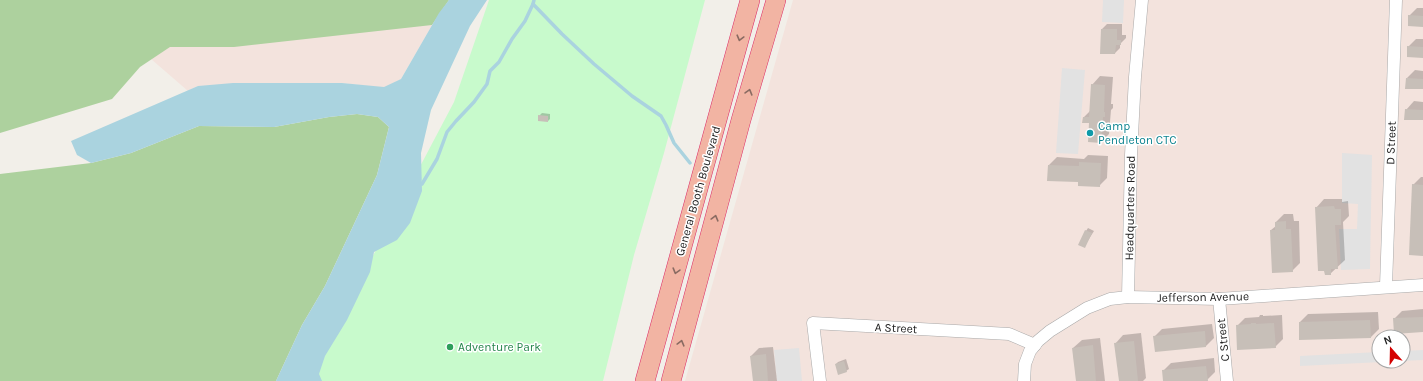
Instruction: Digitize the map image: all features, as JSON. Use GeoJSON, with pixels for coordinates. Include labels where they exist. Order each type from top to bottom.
{"type":"FeatureCollection","features":[{"type":"Feature","properties":{"kind":"highway","name":"General Booth Boulevard"},"geometry":{"type":"LineString","coordinates":[[645,381],[750,0]]}},
{"type":"Feature","properties":{"kind":"highway","name":"General Booth Boulevard"},"geometry":{"type":"LineString","coordinates":[[671,381],[741,120],[776,0]]}},
{"type":"Feature","properties":{"kind":"street","name":"Headquarters Road"},"geometry":{"type":"LineString","coordinates":[[1128,297],[1131,155],[1135,76],[1142,0]]}},
{"type":"Feature","properties":{"kind":"street","name":"D Street"},"geometry":{"type":"LineString","coordinates":[[1386,286],[1396,0]]}},
{"type":"Feature","properties":{"kind":"street","name":"Jefferson Avenue"},"geometry":{"type":"LineString","coordinates":[[1024,381],[1025,364],[1034,345],[1050,331],[1087,308],[1110,299],[1128,297],[1219,299],[1423,284]]}},
{"type":"Feature","properties":{"kind":"street","name":"C Street"},"geometry":{"type":"LineString","coordinates":[[1219,299],[1227,381]]}},
{"type":"Feature","properties":{"kind":"street","name":"A Street"},"geometry":{"type":"LineString","coordinates":[[820,381],[813,323],[1009,334],[1034,345]]}},
{"type":"Feature","properties":{"kind":"shaded area"},"geometry":{"type":"Polygon","coordinates":[[[0,0],[449,0],[439,13],[401,79],[384,88],[342,83],[198,86],[188,91],[136,46],[0,0]]]}},
{"type":"Feature","properties":{"kind":"shaded area","name":"Camp Pendleton CTC"},"geometry":{"type":"Polygon","coordinates":[[[793,0],[1423,0],[1423,381],[685,381],[793,0]]]}},
{"type":"Feature","properties":{"kind":"shaded area"},"geometry":{"type":"Polygon","coordinates":[[[1103,0],[1124,0],[1123,23],[1102,22],[1103,0]]]}},
{"type":"Feature","properties":{"kind":"shaded area"},"geometry":{"type":"Polygon","coordinates":[[[1062,68],[1085,70],[1078,154],[1056,153],[1062,68]]]}},
{"type":"Feature","properties":{"kind":"shaded area"},"geometry":{"type":"Polygon","coordinates":[[[1342,153],[1372,155],[1370,269],[1341,270],[1339,229],[1357,229],[1358,204],[1342,203],[1342,153]]]}},
{"type":"Feature","properties":{"kind":"shaded area"},"geometry":{"type":"Polygon","coordinates":[[[799,348],[802,381],[777,381],[774,350],[799,348]]]}},
{"type":"Feature","properties":{"kind":"shaded area"},"geometry":{"type":"Polygon","coordinates":[[[1423,350],[1423,360],[1411,361],[1411,351],[1423,350]]]}},
{"type":"Feature","properties":{"kind":"shaded area"},"geometry":{"type":"Polygon","coordinates":[[[1371,352],[1371,363],[1300,366],[1300,356],[1371,352]]]}},
{"type":"Feature","properties":{"kind":"green space"},"geometry":{"type":"Polygon","coordinates":[[[0,0],[449,0],[432,25],[234,47],[170,47],[140,67],[112,99],[0,133],[0,0]]]}},
{"type":"Feature","properties":{"kind":"green space"},"geometry":{"type":"Polygon","coordinates":[[[489,0],[705,0],[664,153],[634,255],[603,381],[307,381],[454,102],[489,0]]]}},
{"type":"Feature","properties":{"kind":"green space"},"geometry":{"type":"Polygon","coordinates":[[[357,114],[378,117],[389,127],[377,175],[325,286],[302,325],[276,381],[0,381],[0,174],[91,163],[131,153],[199,126],[274,127],[329,117],[357,114]]]}},
{"type":"Feature","properties":{"kind":"water"},"geometry":{"type":"Polygon","coordinates":[[[449,0],[487,0],[470,26],[431,110],[421,153],[422,191],[410,223],[397,240],[374,252],[370,272],[347,320],[325,356],[319,374],[322,381],[276,381],[302,325],[325,286],[377,175],[389,127],[378,117],[357,114],[329,117],[274,127],[199,126],[131,153],[91,163],[77,155],[71,141],[198,86],[233,83],[342,83],[384,87],[401,79],[439,13],[449,0]]]}},
{"type":"Feature","properties":{"kind":"building"},"geometry":{"type":"Polygon","coordinates":[[[1408,15],[1423,16],[1423,27],[1408,26],[1408,15]]]}},
{"type":"Feature","properties":{"kind":"building"},"geometry":{"type":"Polygon","coordinates":[[[1101,29],[1117,29],[1117,40],[1121,40],[1121,45],[1116,45],[1115,54],[1100,54],[1101,29]]]}},
{"type":"Feature","properties":{"kind":"building"},"geometry":{"type":"Polygon","coordinates":[[[1407,46],[1423,47],[1423,58],[1407,57],[1407,46]]]}},
{"type":"Feature","properties":{"kind":"building"},"geometry":{"type":"Polygon","coordinates":[[[1406,78],[1423,79],[1423,89],[1405,89],[1406,78]]]}},
{"type":"Feature","properties":{"kind":"building"},"geometry":{"type":"Polygon","coordinates":[[[1091,84],[1105,85],[1105,117],[1103,117],[1101,143],[1088,142],[1089,123],[1082,123],[1083,117],[1089,117],[1091,84]]]}},
{"type":"Feature","properties":{"kind":"building"},"geometry":{"type":"Polygon","coordinates":[[[1405,109],[1423,110],[1423,120],[1404,120],[1405,109]]]}},
{"type":"Feature","properties":{"kind":"building"},"geometry":{"type":"Polygon","coordinates":[[[538,115],[548,116],[548,122],[538,121],[538,115]]]}},
{"type":"Feature","properties":{"kind":"building"},"geometry":{"type":"Polygon","coordinates":[[[1079,162],[1101,163],[1100,187],[1078,186],[1078,182],[1047,181],[1048,165],[1079,166],[1079,162]]]}},
{"type":"Feature","properties":{"kind":"building"},"geometry":{"type":"Polygon","coordinates":[[[1412,184],[1423,185],[1423,256],[1409,255],[1412,184]]]}},
{"type":"Feature","properties":{"kind":"building"},"geometry":{"type":"Polygon","coordinates":[[[1334,206],[1335,209],[1341,209],[1341,225],[1335,225],[1338,269],[1331,269],[1331,275],[1325,275],[1324,271],[1318,271],[1315,207],[1334,206]]]}},
{"type":"Feature","properties":{"kind":"building"},"geometry":{"type":"Polygon","coordinates":[[[1286,221],[1286,229],[1291,229],[1293,272],[1272,273],[1270,230],[1275,230],[1275,222],[1286,221]]]}},
{"type":"Feature","properties":{"kind":"building"},"geometry":{"type":"Polygon","coordinates":[[[1085,230],[1092,233],[1085,248],[1078,245],[1085,230]]]}},
{"type":"Feature","properties":{"kind":"building"},"geometry":{"type":"Polygon","coordinates":[[[1423,317],[1423,332],[1411,333],[1411,329],[1394,329],[1393,318],[1423,317]]]}},
{"type":"Feature","properties":{"kind":"building"},"geometry":{"type":"Polygon","coordinates":[[[1370,320],[1371,338],[1299,340],[1299,322],[1370,320]]]}},
{"type":"Feature","properties":{"kind":"building"},"geometry":{"type":"Polygon","coordinates":[[[1251,323],[1274,323],[1276,348],[1237,350],[1236,325],[1251,323]]]}},
{"type":"Feature","properties":{"kind":"building"},"geometry":{"type":"Polygon","coordinates":[[[1205,331],[1206,347],[1155,352],[1153,336],[1205,331]]]}},
{"type":"Feature","properties":{"kind":"building"},"geometry":{"type":"Polygon","coordinates":[[[1134,341],[1138,381],[1119,381],[1114,343],[1134,341]]]}},
{"type":"Feature","properties":{"kind":"building"},"geometry":{"type":"Polygon","coordinates":[[[1093,345],[1096,381],[1076,381],[1072,348],[1093,345]]]}},
{"type":"Feature","properties":{"kind":"building"},"geometry":{"type":"Polygon","coordinates":[[[766,354],[768,381],[753,381],[750,356],[766,354]]]}},
{"type":"Feature","properties":{"kind":"building"},"geometry":{"type":"Polygon","coordinates":[[[844,361],[847,372],[838,375],[835,364],[844,361]]]}},
{"type":"Feature","properties":{"kind":"building"},"geometry":{"type":"Polygon","coordinates":[[[1206,366],[1208,381],[1163,381],[1162,370],[1206,366]]]}},
{"type":"Feature","properties":{"kind":"waterway"},"geometry":{"type":"LineString","coordinates":[[534,0],[533,4],[594,64],[632,96],[661,116],[674,143],[690,163]]}},
{"type":"Feature","properties":{"kind":"waterway"},"geometry":{"type":"LineString","coordinates":[[422,184],[437,159],[447,132],[474,102],[487,84],[490,71],[499,62],[512,39],[525,21],[533,4]]}},
{"type":"Feature","properties":{"kind":"place","name":"Camp Pendleton CTC"},"geometry":{"type":"Point","coordinates":[1090,133]}},
{"type":"Feature","properties":{"kind":"place","name":"Adventure Park"},"geometry":{"type":"Point","coordinates":[450,347]}}]}
